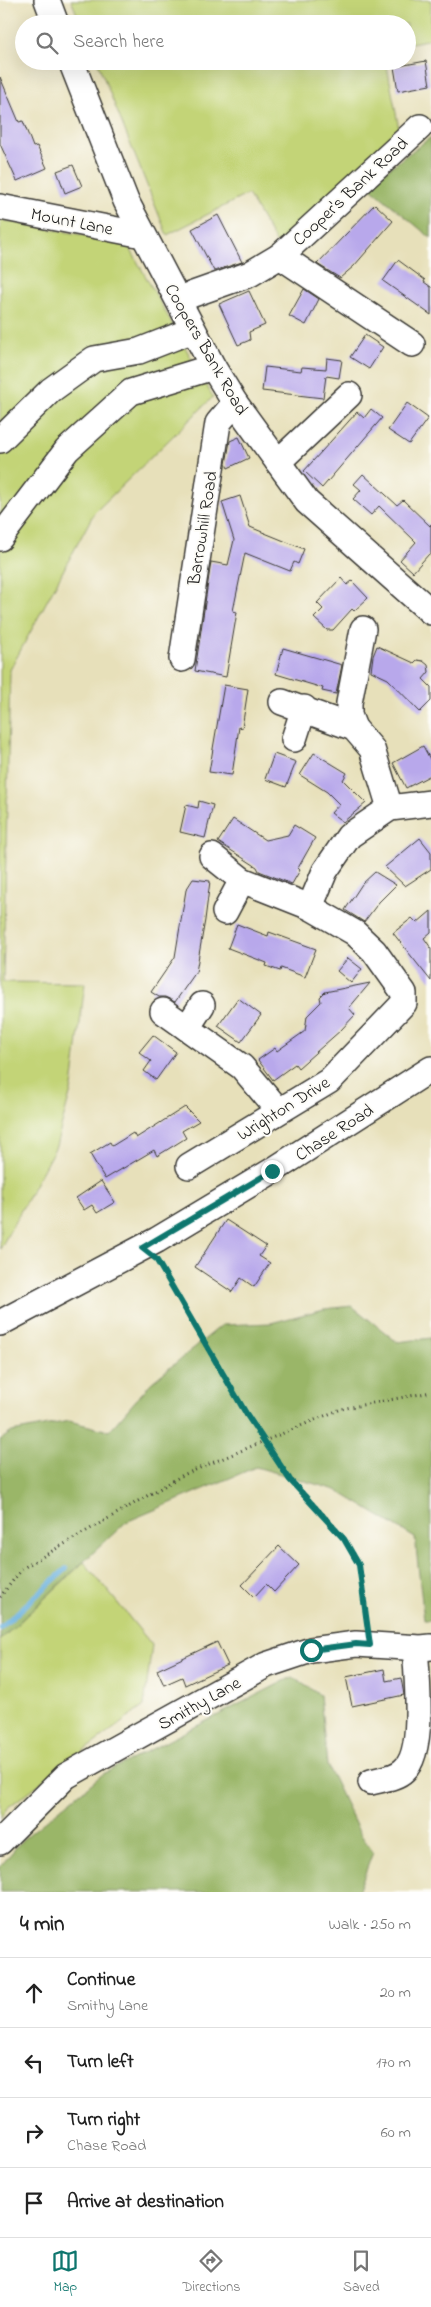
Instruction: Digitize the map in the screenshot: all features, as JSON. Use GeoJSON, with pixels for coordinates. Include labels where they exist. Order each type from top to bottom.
{"type":"FeatureCollection","features":[{"type":"Feature","properties":{"kind":"street"},"geometry":{"type":"LineString","coordinates":[[47,0],[53,15]]}},
{"type":"Feature","properties":{"kind":"street","name":"Coopers Bank Road"},"geometry":{"type":"LineString","coordinates":[[75,70],[126,201],[213,367],[236,403],[307,502],[431,612]]}},
{"type":"Feature","properties":{"kind":"street","name":"Cooper's Bank Road"},"geometry":{"type":"LineString","coordinates":[[178,299],[250,274],[280,256],[420,126]]}},
{"type":"Feature","properties":{"kind":"street","name":"Mount Lane"},"geometry":{"type":"LineString","coordinates":[[0,207],[143,235]]}},
{"type":"Feature","properties":{"kind":"street","name":"Cooper's Bank Road"},"geometry":{"type":"LineString","coordinates":[[280,256],[412,344]]}},
{"type":"Feature","properties":{"kind":"street"},"geometry":{"type":"LineString","coordinates":[[0,440],[51,390],[94,359],[139,351],[193,330]]}},
{"type":"Feature","properties":{"kind":"street"},"geometry":{"type":"LineString","coordinates":[[0,538],[67,450],[131,392],[213,367]]}},
{"type":"Feature","properties":{"kind":"street"},"geometry":{"type":"LineString","coordinates":[[278,462],[349,395]]}},
{"type":"Feature","properties":{"kind":"street","name":"Barrowhill Road"},"geometry":{"type":"LineString","coordinates":[[182,659],[218,423],[236,403]]}},
{"type":"Feature","properties":{"kind":"street"},"geometry":{"type":"LineString","coordinates":[[363,629],[349,703],[349,715],[354,728],[372,749],[390,808]]}},
{"type":"Feature","properties":{"kind":"street"},"geometry":{"type":"LineString","coordinates":[[294,739],[293,705],[354,728]]}},
{"type":"Feature","properties":{"kind":"street"},"geometry":{"type":"LineString","coordinates":[[212,856],[242,880],[310,907],[325,871],[349,836],[390,808],[431,803]]}},
{"type":"Feature","properties":{"kind":"street"},"geometry":{"type":"LineString","coordinates":[[225,912],[242,880]]}},
{"type":"Feature","properties":{"kind":"street","name":"Wrighton Drive"},"geometry":{"type":"LineString","coordinates":[[189,1166],[278,1110],[329,1081],[404,1003],[404,993],[374,951],[355,932],[310,907]]}},
{"type":"Feature","properties":{"kind":"street"},"geometry":{"type":"LineString","coordinates":[[187,1028],[202,1005]]}},
{"type":"Feature","properties":{"kind":"street"},"geometry":{"type":"LineString","coordinates":[[163,1012],[242,1067],[278,1110]]}},
{"type":"Feature","properties":{"kind":"street","name":"Chase Road"},"geometry":{"type":"LineString","coordinates":[[0,1323],[142,1248],[272,1171],[431,1069]]}},
{"type":"Feature","properties":{"kind":"street","name":"Smithy Lane"},"geometry":{"type":"LineString","coordinates":[[0,1842],[66,1776],[266,1665],[311,1650],[356,1644],[423,1647]]}},
{"type":"Feature","properties":{"kind":"street"},"geometry":{"type":"LineString","coordinates":[[371,1782],[395,1776],[405,1770],[412,1755],[417,1734],[423,1647]]}},
{"type":"Feature","properties":{"kind":"path"},"geometry":{"type":"LineString","coordinates":[[142,1248],[156,1259],[247,1415],[290,1480],[344,1539],[359,1565],[370,1645]]}},
{"type":"Feature","properties":{"kind":"path"},"geometry":{"type":"LineString","coordinates":[[0,1597],[23,1568],[183,1475],[341,1409],[431,1392]]}},
{"type":"Feature","properties":{"kind":"green space"},"geometry":{"type":"Polygon","coordinates":[[[71,0],[431,0],[431,39],[416,42],[416,15],[77,15],[71,0]]]}},
{"type":"Feature","properties":{"kind":"green space"},"geometry":{"type":"Polygon","coordinates":[[[101,70],[388,70],[400,134],[277,244],[248,194],[167,235],[101,70]]]}},
{"type":"Feature","properties":{"kind":"green space"},"geometry":{"type":"Polygon","coordinates":[[[431,137],[431,238],[367,185],[431,137]]]}},
{"type":"Feature","properties":{"kind":"green space"},"geometry":{"type":"Polygon","coordinates":[[[0,220],[127,243],[213,397],[94,513],[10,670],[3,982],[85,983],[72,1087],[56,1146],[0,1249],[0,220]]]}},
{"type":"Feature","properties":{"kind":"green space"},"geometry":{"type":"Polygon","coordinates":[[[352,1306],[397,1342],[431,1338],[431,1620],[424,1620],[415,1538],[336,1490],[256,1467],[126,1522],[0,1640],[0,1440],[12,1432],[69,1421],[109,1431],[151,1383],[222,1325],[271,1323],[324,1309],[352,1306]]]}},
{"type":"Feature","properties":{"kind":"green space"},"geometry":{"type":"Polygon","coordinates":[[[84,1562],[152,1645],[144,1706],[7,1808],[0,1818],[0,1640],[84,1562]]]}},
{"type":"Feature","properties":{"kind":"green space"},"geometry":{"type":"Polygon","coordinates":[[[292,1677],[320,1695],[327,1765],[359,1832],[373,1852],[358,1892],[0,1892],[0,1867],[22,1840],[103,1774],[292,1677]]]}},
{"type":"Feature","properties":{"kind":"building"},"geometry":{"type":"Polygon","coordinates":[[[426,61],[430,85],[398,91],[394,70],[416,70],[416,63],[426,61]]]}},
{"type":"Feature","properties":{"kind":"building"},"geometry":{"type":"Polygon","coordinates":[[[0,77],[19,122],[23,121],[33,147],[37,146],[47,168],[17,181],[0,144],[0,77]]]}},
{"type":"Feature","properties":{"kind":"building"},"geometry":{"type":"Polygon","coordinates":[[[73,165],[82,186],[65,193],[57,171],[73,165]]]}},
{"type":"Feature","properties":{"kind":"building"},"geometry":{"type":"Polygon","coordinates":[[[375,204],[393,221],[354,266],[340,278],[317,264],[375,204]]]}},
{"type":"Feature","properties":{"kind":"building"},"geometry":{"type":"Polygon","coordinates":[[[218,215],[242,262],[214,271],[192,229],[218,215]]]}},
{"type":"Feature","properties":{"kind":"building"},"geometry":{"type":"Polygon","coordinates":[[[398,260],[425,280],[424,282],[431,287],[431,315],[383,281],[398,260]]]}},
{"type":"Feature","properties":{"kind":"building"},"geometry":{"type":"Polygon","coordinates":[[[304,289],[319,299],[306,325],[289,316],[304,289]]]}},
{"type":"Feature","properties":{"kind":"building"},"geometry":{"type":"Polygon","coordinates":[[[249,291],[265,325],[249,332],[250,340],[238,345],[219,304],[249,291]]]}},
{"type":"Feature","properties":{"kind":"building"},"geometry":{"type":"Polygon","coordinates":[[[365,335],[383,347],[369,369],[350,357],[365,335]]]}},
{"type":"Feature","properties":{"kind":"building"},"geometry":{"type":"Polygon","coordinates":[[[327,358],[342,360],[339,378],[326,376],[323,398],[262,391],[265,367],[301,371],[302,367],[326,369],[327,358]]]}},
{"type":"Feature","properties":{"kind":"building"},"geometry":{"type":"Polygon","coordinates":[[[407,403],[428,418],[409,444],[388,430],[407,403]]]}},
{"type":"Feature","properties":{"kind":"building"},"geometry":{"type":"Polygon","coordinates":[[[371,409],[382,418],[322,488],[304,471],[357,412],[364,418],[371,409]]]}},
{"type":"Feature","properties":{"kind":"building"},"geometry":{"type":"Polygon","coordinates":[[[239,437],[249,458],[228,468],[226,464],[230,441],[239,437]]]}},
{"type":"Feature","properties":{"kind":"building"},"geometry":{"type":"Polygon","coordinates":[[[363,474],[397,505],[403,500],[430,526],[431,524],[431,556],[429,554],[413,572],[400,560],[416,542],[379,506],[371,515],[353,499],[361,490],[354,484],[363,474]]]}},
{"type":"Feature","properties":{"kind":"building"},"geometry":{"type":"Polygon","coordinates":[[[240,496],[250,527],[304,549],[298,564],[294,562],[290,571],[245,553],[233,611],[237,612],[226,677],[195,671],[211,562],[228,565],[234,540],[222,502],[240,496]]]}},
{"type":"Feature","properties":{"kind":"building"},"geometry":{"type":"Polygon","coordinates":[[[341,578],[347,585],[352,581],[368,598],[354,611],[352,609],[333,630],[327,630],[314,618],[323,609],[317,603],[341,578]]]}},
{"type":"Feature","properties":{"kind":"building"},"geometry":{"type":"Polygon","coordinates":[[[377,646],[414,663],[417,660],[423,661],[428,665],[429,672],[423,679],[431,687],[431,701],[420,712],[388,679],[371,671],[373,656],[377,646]]]}},
{"type":"Feature","properties":{"kind":"building"},"geometry":{"type":"Polygon","coordinates":[[[283,648],[342,665],[336,694],[322,691],[323,688],[276,674],[283,648]]]}},
{"type":"Feature","properties":{"kind":"building"},"geometry":{"type":"Polygon","coordinates":[[[224,685],[248,689],[242,728],[239,727],[232,775],[209,772],[224,685]]]}},
{"type":"Feature","properties":{"kind":"building"},"geometry":{"type":"Polygon","coordinates":[[[423,746],[431,761],[431,775],[406,788],[393,763],[423,746]]]}},
{"type":"Feature","properties":{"kind":"building"},"geometry":{"type":"Polygon","coordinates":[[[314,753],[347,773],[343,780],[366,803],[343,822],[331,813],[339,804],[327,792],[300,775],[314,753]]]}},
{"type":"Feature","properties":{"kind":"building"},"geometry":{"type":"Polygon","coordinates":[[[274,754],[296,762],[286,787],[265,779],[274,754]]]}},
{"type":"Feature","properties":{"kind":"building"},"geometry":{"type":"Polygon","coordinates":[[[199,801],[213,805],[205,838],[180,832],[186,805],[198,808],[199,801]]]}},
{"type":"Feature","properties":{"kind":"building"},"geometry":{"type":"Polygon","coordinates":[[[233,819],[265,840],[288,835],[294,825],[315,838],[298,868],[300,870],[292,884],[259,871],[257,867],[218,842],[233,819]]]}},
{"type":"Feature","properties":{"kind":"building"},"geometry":{"type":"Polygon","coordinates":[[[420,838],[431,852],[431,869],[405,886],[385,867],[420,838]]]}},
{"type":"Feature","properties":{"kind":"building"},"geometry":{"type":"Polygon","coordinates":[[[375,872],[396,885],[379,902],[364,922],[345,910],[362,884],[375,872]]]}},
{"type":"Feature","properties":{"kind":"building"},"geometry":{"type":"Polygon","coordinates":[[[193,879],[210,881],[205,920],[196,972],[175,1002],[165,997],[159,997],[151,992],[175,957],[186,890],[193,879]]]}},
{"type":"Feature","properties":{"kind":"building"},"geometry":{"type":"Polygon","coordinates":[[[431,911],[431,932],[424,938],[431,948],[431,981],[393,933],[412,918],[417,923],[431,911]]]}},
{"type":"Feature","properties":{"kind":"building"},"geometry":{"type":"Polygon","coordinates":[[[237,924],[268,936],[269,932],[316,949],[305,977],[281,968],[280,971],[266,966],[267,963],[228,948],[237,924]]]}},
{"type":"Feature","properties":{"kind":"building"},"geometry":{"type":"Polygon","coordinates":[[[348,958],[362,969],[351,983],[337,971],[348,958]]]}},
{"type":"Feature","properties":{"kind":"building"},"geometry":{"type":"Polygon","coordinates":[[[370,983],[349,1008],[355,1015],[341,1030],[298,1068],[295,1064],[273,1080],[258,1060],[275,1048],[277,1051],[305,1031],[307,1016],[321,1002],[320,997],[325,992],[370,983]]]}},
{"type":"Feature","properties":{"kind":"building"},"geometry":{"type":"Polygon","coordinates":[[[238,998],[261,1015],[241,1042],[218,1026],[238,998]]]}},
{"type":"Feature","properties":{"kind":"building"},"geometry":{"type":"Polygon","coordinates":[[[153,1035],[176,1052],[156,1080],[144,1071],[151,1061],[139,1052],[153,1035]]]}},
{"type":"Feature","properties":{"kind":"building"},"geometry":{"type":"Polygon","coordinates":[[[185,1107],[199,1121],[182,1131],[186,1138],[157,1156],[154,1150],[105,1179],[90,1154],[110,1142],[112,1146],[133,1133],[136,1138],[185,1107]]]}},
{"type":"Feature","properties":{"kind":"building"},"geometry":{"type":"Polygon","coordinates":[[[101,1181],[115,1202],[97,1213],[92,1205],[84,1210],[76,1198],[101,1181]]]}},
{"type":"Feature","properties":{"kind":"building"},"geometry":{"type":"Polygon","coordinates":[[[226,1220],[266,1246],[259,1256],[270,1263],[254,1287],[241,1278],[232,1292],[195,1267],[226,1220]]]}},
{"type":"Feature","properties":{"kind":"building"},"geometry":{"type":"Polygon","coordinates":[[[279,1546],[299,1565],[274,1592],[266,1584],[254,1597],[242,1585],[279,1546]]]}},
{"type":"Feature","properties":{"kind":"building"},"geometry":{"type":"Polygon","coordinates":[[[217,1642],[228,1665],[185,1685],[182,1677],[164,1685],[157,1670],[217,1642]]]}},
{"type":"Feature","properties":{"kind":"building"},"geometry":{"type":"Polygon","coordinates":[[[384,1669],[386,1681],[401,1678],[404,1695],[352,1706],[346,1677],[384,1669]]]}},
{"type":"Feature","properties":{"kind":"waterway"},"geometry":{"type":"LineString","coordinates":[[0,1628],[66,1569]]}},
{"type":"Feature","properties":{"kind":"route"},"geometry":{"type":"LineString","coordinates":[[272,1171],[142,1248],[156,1259],[247,1415],[290,1480],[344,1539],[359,1565],[370,1645],[356,1644],[311,1650]]}}]}
